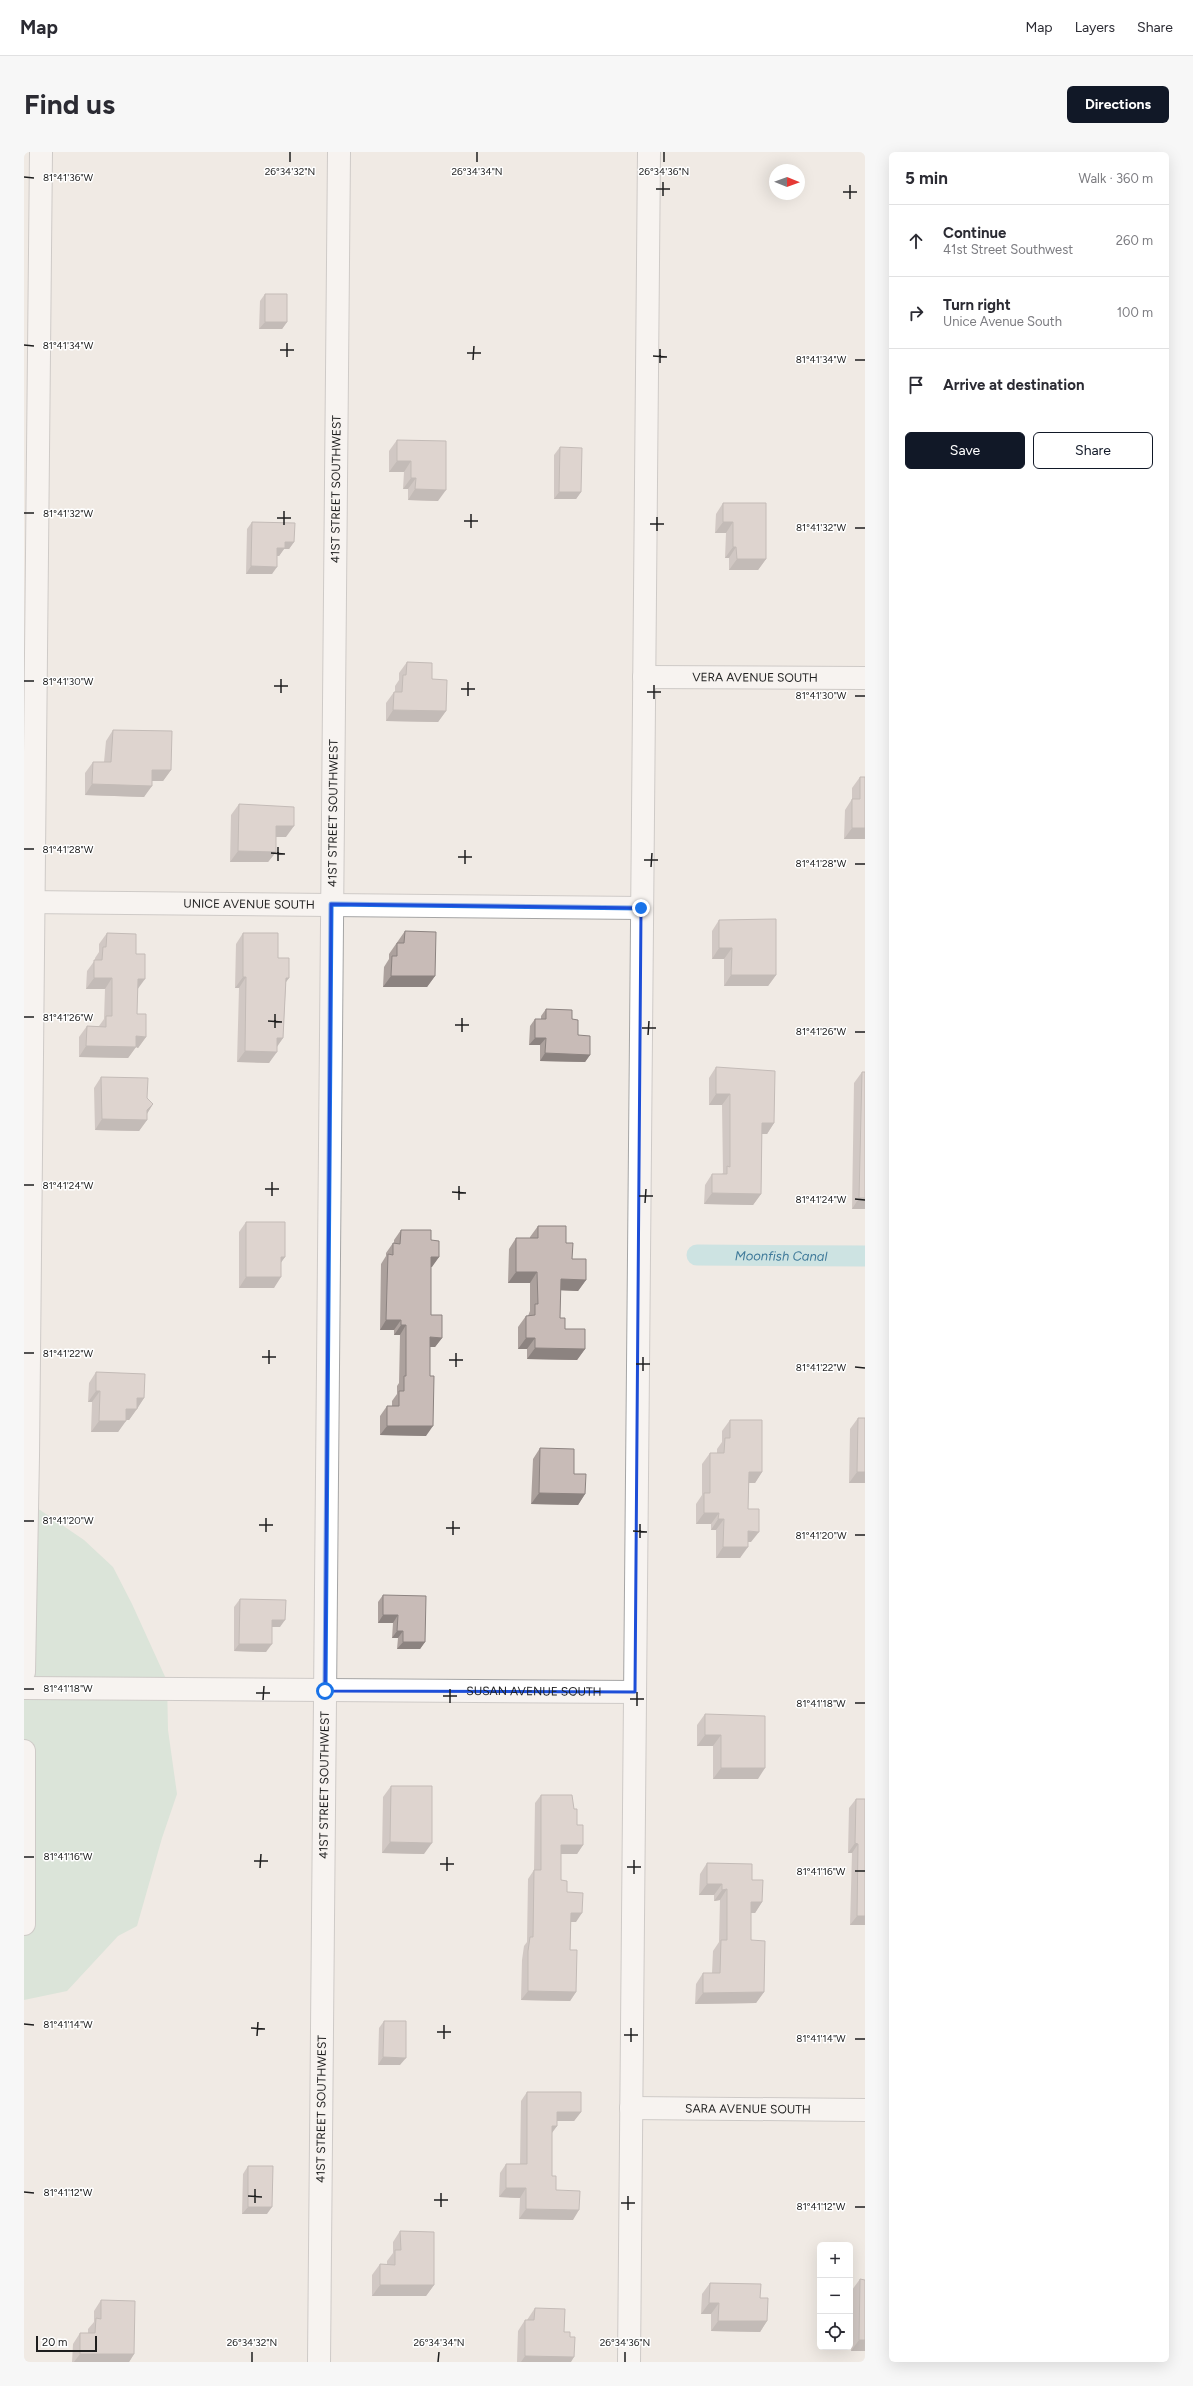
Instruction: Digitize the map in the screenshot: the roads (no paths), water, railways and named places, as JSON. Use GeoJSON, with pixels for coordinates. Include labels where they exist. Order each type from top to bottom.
{"type":"FeatureCollection","features":[{"type":"Feature","properties":{"kind":"street"},"geometry":{"type":"LineString","coordinates":[[24,1672],[29,902],[41,152]]}},
{"type":"Feature","properties":{"kind":"street","name":"41ST STREET SOUTHWEST"},"geometry":{"type":"LineString","coordinates":[[319,2362],[339,152]]}},
{"type":"Feature","properties":{"kind":"street"},"geometry":{"type":"LineString","coordinates":[[629,2362],[649,152]]}},
{"type":"Feature","properties":{"kind":"street","name":"VERA AVENUE SOUTH"},"geometry":{"type":"LineString","coordinates":[[644,677],[865,678]]}},
{"type":"Feature","properties":{"kind":"street","name":"UNICE AVENUE SOUTH"},"geometry":{"type":"LineString","coordinates":[[29,902],[641,908]]}},
{"type":"Feature","properties":{"kind":"street","name":"SUSAN AVENUE SOUTH"},"geometry":{"type":"LineString","coordinates":[[24,1688],[635,1692]]}},
{"type":"Feature","properties":{"kind":"street"},"geometry":{"type":"LineString","coordinates":[[24,1751],[24,1924]]}},
{"type":"Feature","properties":{"kind":"street","name":"SARA AVENUE SOUTH"},"geometry":{"type":"LineString","coordinates":[[631,2108],[865,2110]]}},
{"type":"Feature","properties":{"kind":"waterway","name":"Moonfish Canal"},"geometry":{"type":"LineString","coordinates":[[697,1255],[865,1256]]}}]}
